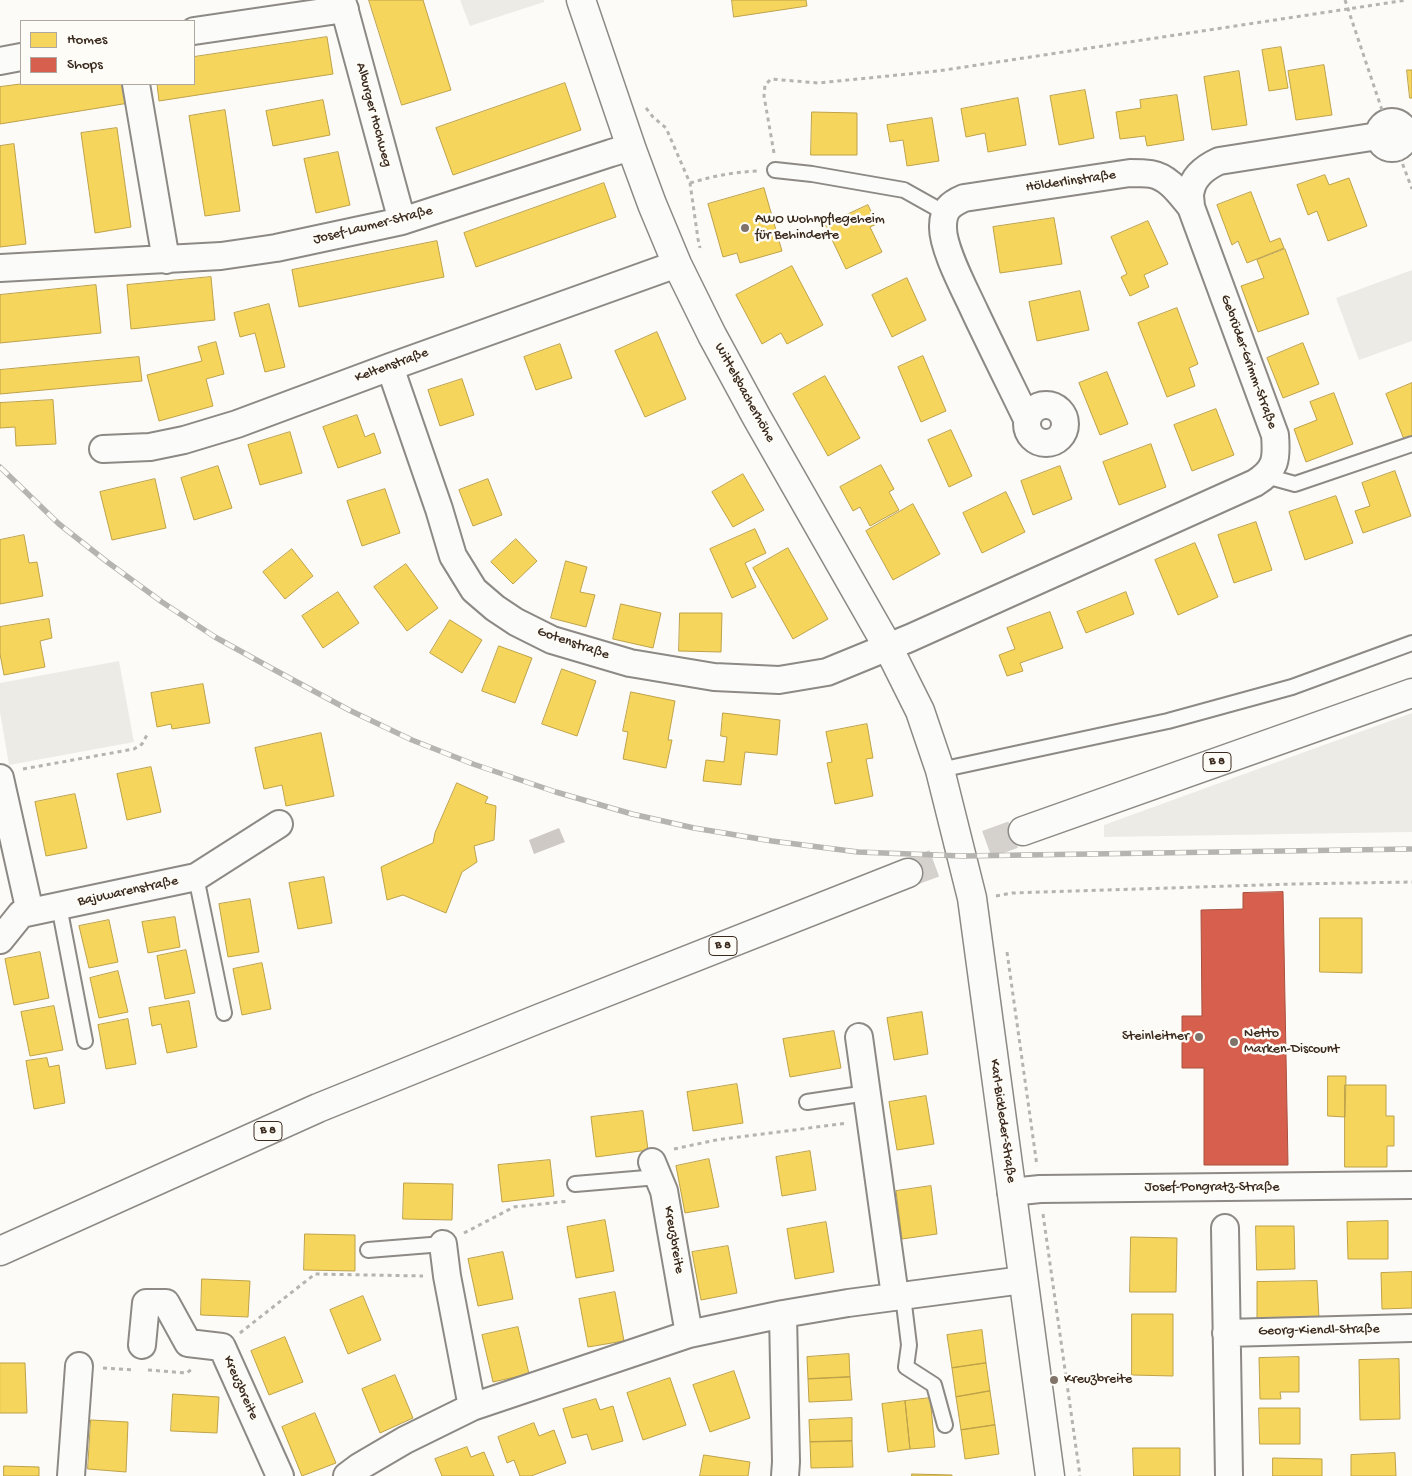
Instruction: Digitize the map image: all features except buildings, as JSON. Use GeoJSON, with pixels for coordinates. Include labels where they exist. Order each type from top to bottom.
{"type":"FeatureCollection","features":[{"type":"Feature","properties":{"kind":"street","name":"Wittelsbacherhöhe"},"geometry":{"type":"LineString","coordinates":[[581,0],[652,204],[690,260],[712,335],[888,647],[920,711],[940,770]]}},
{"type":"Feature","properties":{"kind":"street","name":"Alburger Hochweg"},"geometry":{"type":"LineString","coordinates":[[195,31],[344,5],[402,221]]}},
{"type":"Feature","properties":{"kind":"street"},"geometry":{"type":"LineString","coordinates":[[0,61],[20,57]]}},
{"type":"Feature","properties":{"kind":"street"},"geometry":{"type":"LineString","coordinates":[[136,85],[166,260]]}},
{"type":"Feature","properties":{"kind":"street","name":"Gebrüder-Grimm-Straße"},"geometry":{"type":"LineString","coordinates":[[1266,476],[1275,458],[1275,435],[1191,207],[1190,190],[1196,178],[1205,168],[1219,161],[1396,134]]}},
{"type":"Feature","properties":{"kind":"street","name":"Josef-Laumer-Straße"},"geometry":{"type":"LineString","coordinates":[[0,268],[166,260],[221,256],[276,248],[402,221],[631,147]]}},
{"type":"Feature","properties":{"kind":"street","name":"Hölderlinstraße"},"geometry":{"type":"LineString","coordinates":[[945,213],[952,203],[964,198],[1130,173],[1152,174],[1165,179],[1191,207]]}},
{"type":"Feature","properties":{"kind":"street"},"geometry":{"type":"LineString","coordinates":[[945,213],[943,228],[959,278],[1027,419]]}},
{"type":"Feature","properties":{"kind":"street","name":"Keltenstraße"},"geometry":{"type":"LineString","coordinates":[[103,449],[150,447],[184,440],[237,424],[390,366],[690,260]]}},
{"type":"Feature","properties":{"kind":"street"},"geometry":{"type":"LineString","coordinates":[[996,355],[1054,406],[1063,414],[1065,425],[1062,435],[1053,442],[1041,443],[1032,437],[1026,427],[1027,419],[1030,412],[1039,406],[1047,404],[1054,406]]}},
{"type":"Feature","properties":{"kind":"street","name":"Gotenstraße"},"geometry":{"type":"LineString","coordinates":[[390,366],[439,509],[453,556],[474,590],[495,608],[516,622],[552,640],[630,663],[714,678],[779,680],[827,672],[888,647]]}},
{"type":"Feature","properties":{"kind":"street"},"geometry":{"type":"LineString","coordinates":[[888,647],[1255,483],[1266,476]]}},
{"type":"Feature","properties":{"kind":"street","name":"B 8"},"geometry":{"type":"LineString","coordinates":[[1023,831],[1412,693]]}},
{"type":"Feature","properties":{"kind":"street","name":"Karl-Bickleder-Straße"},"geometry":{"type":"LineString","coordinates":[[940,770],[972,898],[1050,1476]]}},
{"type":"Feature","properties":{"kind":"street"},"geometry":{"type":"LineString","coordinates":[[10,773],[30,912]]}},
{"type":"Feature","properties":{"kind":"street","name":"Bajuwarenstraße"},"geometry":{"type":"LineString","coordinates":[[0,940],[21,914],[196,877],[278,824]]}},
{"type":"Feature","properties":{"kind":"street","name":"B 8"},"geometry":{"type":"LineString","coordinates":[[0,1251],[318,1108],[908,873]]}},
{"type":"Feature","properties":{"kind":"street"},"geometry":{"type":"LineString","coordinates":[[859,1037],[899,1296]]}},
{"type":"Feature","properties":{"kind":"street","name":"Kreuzbreite"},"geometry":{"type":"LineString","coordinates":[[655,1169],[664,1191],[689,1334]]}},
{"type":"Feature","properties":{"kind":"street","name":"Josef-Pongratz-Straße"},"geometry":{"type":"LineString","coordinates":[[1011,1192],[1040,1189],[1412,1185]]}},
{"type":"Feature","properties":{"kind":"street"},"geometry":{"type":"LineString","coordinates":[[1225,1228],[1229,1476]]}},
{"type":"Feature","properties":{"kind":"street"},"geometry":{"type":"LineString","coordinates":[[443,1244],[446,1276],[472,1407]]}},
{"type":"Feature","properties":{"kind":"street"},"geometry":{"type":"LineString","coordinates":[[347,1476],[405,1440],[472,1407],[689,1334],[783,1314],[848,1303],[1023,1280]]}},
{"type":"Feature","properties":{"kind":"street","name":"Kreuzbreite"},"geometry":{"type":"LineString","coordinates":[[140,1357],[146,1303],[166,1303],[188,1343],[222,1348],[280,1476]]}},
{"type":"Feature","properties":{"kind":"street"},"geometry":{"type":"LineString","coordinates":[[783,1314],[785,1476]]}},
{"type":"Feature","properties":{"kind":"street","name":"Georg-Kiendl-Straße"},"geometry":{"type":"LineString","coordinates":[[1226,1333],[1412,1328]]}},
{"type":"Feature","properties":{"kind":"street"},"geometry":{"type":"LineString","coordinates":[[71,1476],[79,1366]]}},
{"type":"Feature","properties":{"kind":"lane"},"geometry":{"type":"LineString","coordinates":[[775,170],[812,174],[904,190],[945,213]]}},
{"type":"Feature","properties":{"kind":"lane"},"geometry":{"type":"LineString","coordinates":[[1266,476],[1295,484],[1412,444]]}},
{"type":"Feature","properties":{"kind":"lane"},"geometry":{"type":"LineString","coordinates":[[940,770],[1168,721],[1292,687],[1412,643]]}},
{"type":"Feature","properties":{"kind":"lane","name":"Bajuwarenstraße"},"geometry":{"type":"LineString","coordinates":[[196,877],[224,1013]]}},
{"type":"Feature","properties":{"kind":"lane","name":"Bajuwarenstraße"},"geometry":{"type":"LineString","coordinates":[[60,906],[84,1041]]}},
{"type":"Feature","properties":{"kind":"lane"},"geometry":{"type":"LineString","coordinates":[[807,1102],[867,1093]]}},
{"type":"Feature","properties":{"kind":"lane"},"geometry":{"type":"LineString","coordinates":[[575,1184],[655,1169]]}},
{"type":"Feature","properties":{"kind":"lane"},"geometry":{"type":"LineString","coordinates":[[368,1250],[443,1244]]}},
{"type":"Feature","properties":{"kind":"lane"},"geometry":{"type":"LineString","coordinates":[[899,1296],[908,1345],[906,1368],[934,1385],[945,1425]]}},
{"type":"Feature","properties":{"kind":"path"},"geometry":{"type":"LineString","coordinates":[[1345,0],[1396,134],[1412,189]]}},
{"type":"Feature","properties":{"kind":"path"},"geometry":{"type":"LineString","coordinates":[[690,183],[713,176],[738,172],[775,170],[774,146],[764,96],[765,85],[771,79],[818,83],[938,70],[1407,0]]}},
{"type":"Feature","properties":{"kind":"path"},"geometry":{"type":"LineString","coordinates":[[644,105],[653,117],[666,128],[690,183],[698,239],[690,260]]}},
{"type":"Feature","properties":{"kind":"path"},"geometry":{"type":"LineString","coordinates":[[10,773],[134,749],[142,744],[148,732]]}},
{"type":"Feature","properties":{"kind":"path"},"geometry":{"type":"LineString","coordinates":[[1012,892],[1412,882]]}},
{"type":"Feature","properties":{"kind":"path"},"geometry":{"type":"LineString","coordinates":[[1005,943],[1080,1476]]}},
{"type":"Feature","properties":{"kind":"path"},"geometry":{"type":"LineString","coordinates":[[655,1169],[663,1152],[716,1140],[871,1120]]}},
{"type":"Feature","properties":{"kind":"path"},"geometry":{"type":"LineString","coordinates":[[443,1244],[514,1207],[570,1201]]}},
{"type":"Feature","properties":{"kind":"path"},"geometry":{"type":"LineString","coordinates":[[148,1370],[187,1373],[222,1348],[315,1274],[446,1276]]}},
{"type":"Feature","properties":{"kind":"path"},"geometry":{"type":"LineString","coordinates":[[79,1366],[140,1357]]}},
{"type":"Feature","properties":{"kind":"shaded area"},"geometry":{"type":"Polygon","coordinates":[[[460,0],[544,0],[544,2],[470,26],[460,0]]]}},
{"type":"Feature","properties":{"kind":"shaded area"},"geometry":{"type":"Polygon","coordinates":[[[1412,270],[1412,341],[1359,360],[1336,298],[1412,270]]]}},
{"type":"Feature","properties":{"kind":"shaded area"},"geometry":{"type":"Polygon","coordinates":[[[119,661],[134,742],[9,765],[0,712],[0,683],[119,661]]]}},
{"type":"Feature","properties":{"kind":"shaded area"},"geometry":{"type":"Polygon","coordinates":[[[1412,713],[1412,832],[1104,837],[1104,825],[1412,713]]]}},
{"type":"Feature","properties":{"kind":"shaded area"},"geometry":{"type":"Polygon","coordinates":[[[559,828],[565,842],[534,854],[529,840],[559,828]]]}},
{"type":"Feature","properties":{"kind":"tunnel"},"geometry":{"type":"LineString","coordinates":[[908,873],[1023,831]]}},
{"type":"Feature","properties":{"kind":"railway"},"geometry":{"type":"LineString","coordinates":[[0,467],[59,524],[106,561],[162,602],[215,637],[271,668],[349,710],[412,740],[473,764],[556,792],[632,814],[694,828],[772,841],[858,852],[962,856],[1412,849]]}},
{"type":"Feature","properties":{"kind":"place","name":"AWO Wohnpflegeheim für Behinderte"},"geometry":{"type":"Point","coordinates":[745,228]}},
{"type":"Feature","properties":{"kind":"place","name":"Steinleitner"},"geometry":{"type":"Point","coordinates":[1199,1037]}},
{"type":"Feature","properties":{"kind":"place","name":"Netto Marken-Discount"},"geometry":{"type":"Point","coordinates":[1234,1042]}},
{"type":"Feature","properties":{"kind":"place","name":"Kreuzbreite"},"geometry":{"type":"Point","coordinates":[1054,1380]}}]}
